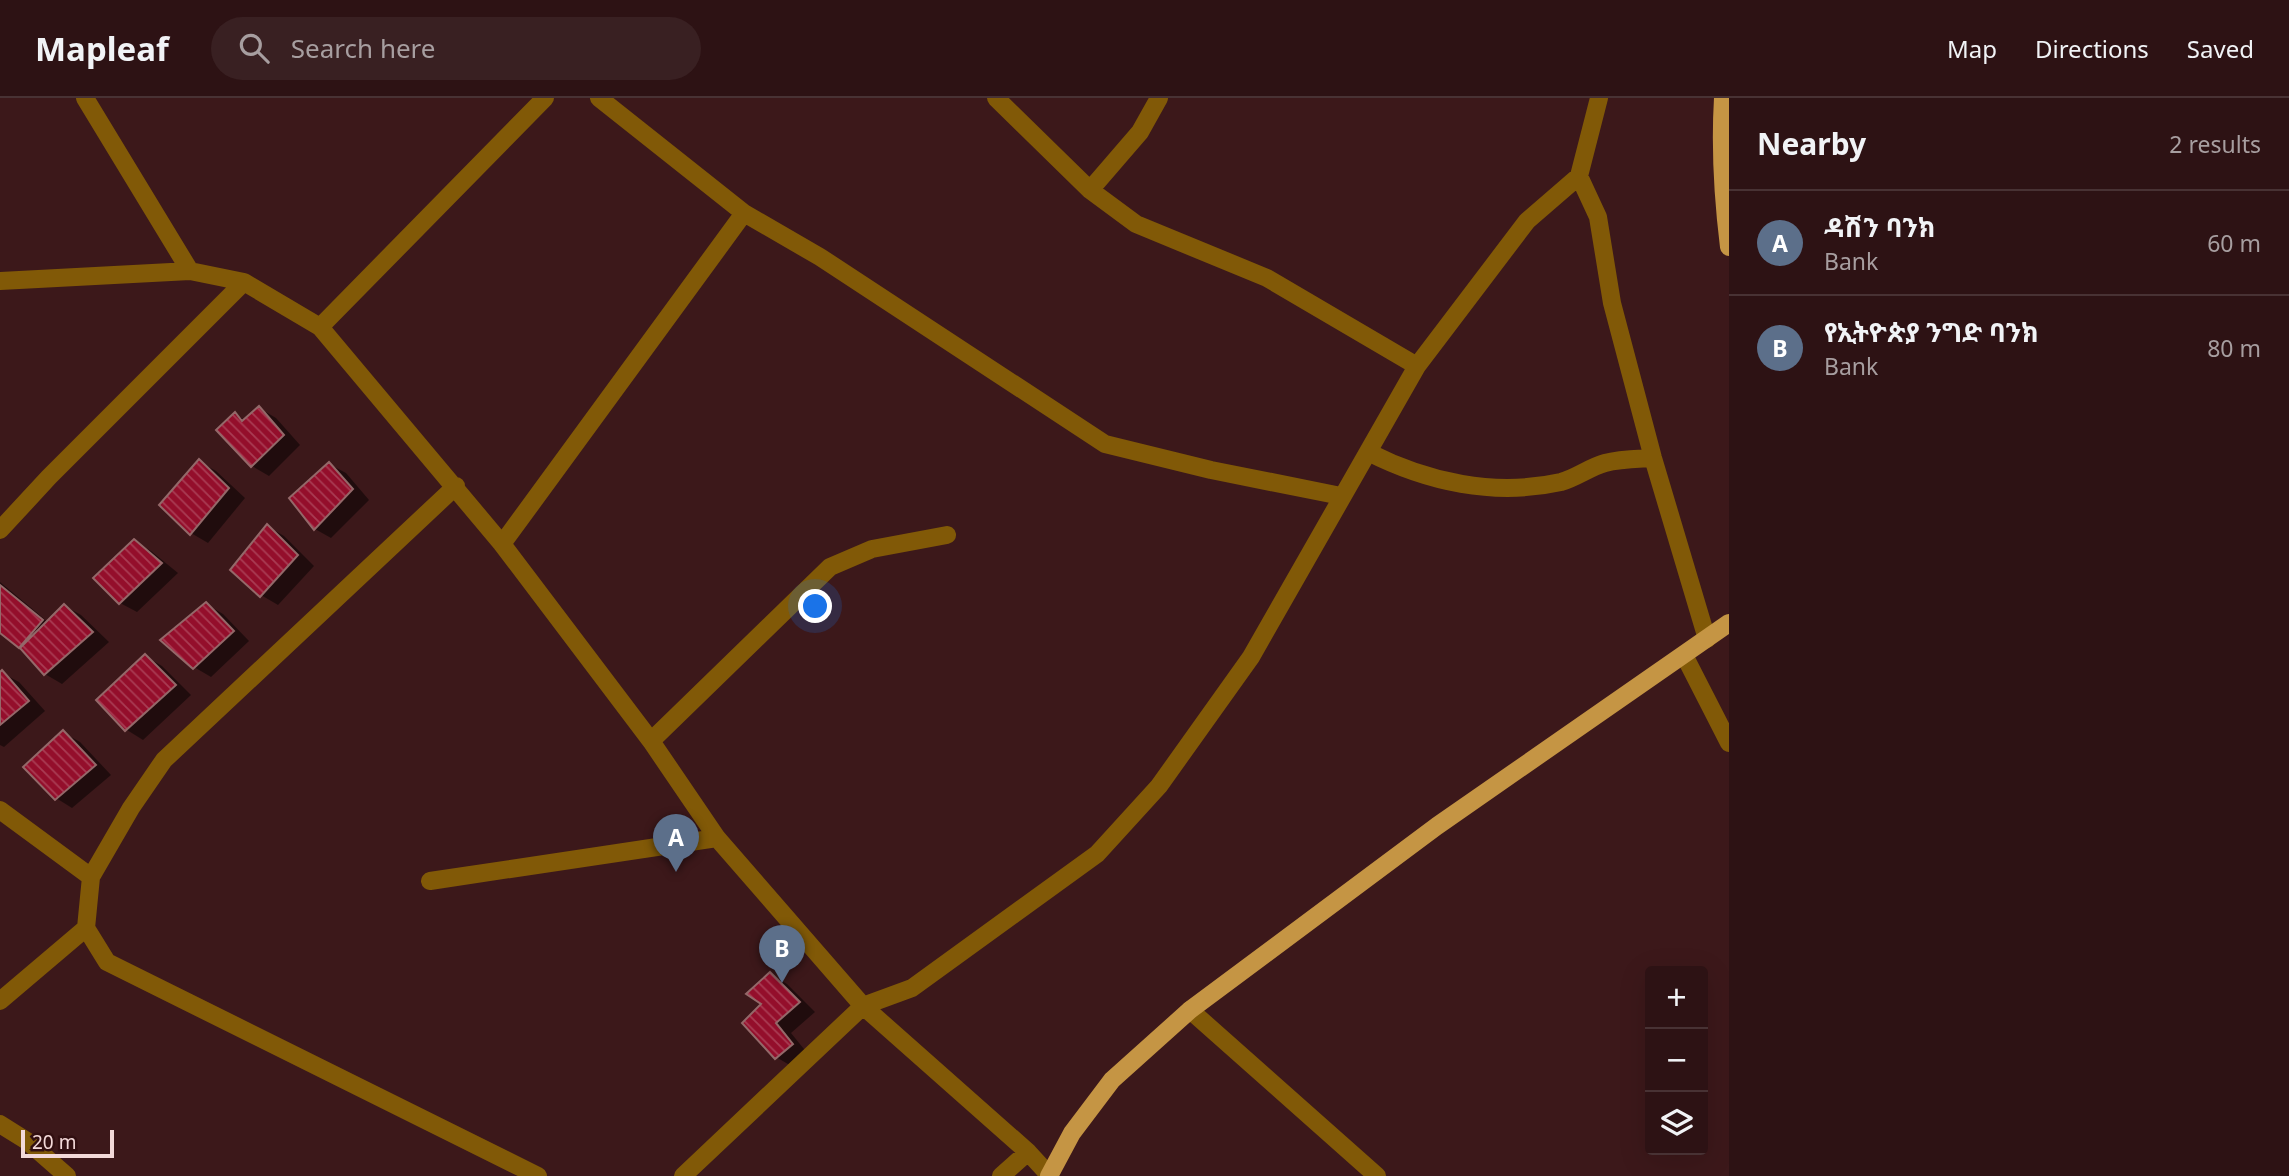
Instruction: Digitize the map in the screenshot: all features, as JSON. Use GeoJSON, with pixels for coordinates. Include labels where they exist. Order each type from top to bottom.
{"type":"FeatureCollection","features":[{"type":"Feature","properties":{"kind":"main road"},"geometry":{"type":"LineString","coordinates":[[1723,98],[1724,212],[1729,247]]}},
{"type":"Feature","properties":{"kind":"main road"},"geometry":{"type":"LineString","coordinates":[[1049,1176],[1072,1132],[1112,1080],[1189,1010],[1437,826],[1729,623]]}},
{"type":"Feature","properties":{"kind":"street"},"geometry":{"type":"LineString","coordinates":[[85,98],[190,271]]}},
{"type":"Feature","properties":{"kind":"street"},"geometry":{"type":"LineString","coordinates":[[320,327],[545,98]]}},
{"type":"Feature","properties":{"kind":"street"},"geometry":{"type":"LineString","coordinates":[[598,98],[744,213],[820,257],[1105,444],[1211,470],[1341,496]]}},
{"type":"Feature","properties":{"kind":"street"},"geometry":{"type":"LineString","coordinates":[[996,98],[1090,190],[1136,225],[1267,278],[1417,366]]}},
{"type":"Feature","properties":{"kind":"street"},"geometry":{"type":"LineString","coordinates":[[1090,190],[1140,132],[1159,98]]}},
{"type":"Feature","properties":{"kind":"street"},"geometry":{"type":"LineString","coordinates":[[683,1176],[863,1006],[912,988],[1097,854],[1159,786],[1251,657],[1417,366],[1527,221],[1579,176],[1599,98]]}},
{"type":"Feature","properties":{"kind":"street"},"geometry":{"type":"LineString","coordinates":[[1579,176],[1598,217],[1612,303],[1653,457],[1707,639]]}},
{"type":"Feature","properties":{"kind":"street"},"geometry":{"type":"LineString","coordinates":[[502,544],[744,213]]}},
{"type":"Feature","properties":{"kind":"street"},"geometry":{"type":"LineString","coordinates":[[0,281],[190,271],[244,282],[320,327],[502,544],[651,740],[717,838],[863,1006],[1028,1152],[1049,1176]]}},
{"type":"Feature","properties":{"kind":"street"},"geometry":{"type":"LineString","coordinates":[[0,530],[49,477],[244,282]]}},
{"type":"Feature","properties":{"kind":"street"},"geometry":{"type":"LineString","coordinates":[[1368,452],[1394,465],[1439,480],[1476,486],[1520,487],[1563,481],[1605,463],[1653,457]]}},
{"type":"Feature","properties":{"kind":"street"},"geometry":{"type":"LineString","coordinates":[[456,486],[164,760],[131,808],[91,877],[86,928],[107,962],[538,1176]]}},
{"type":"Feature","properties":{"kind":"street"},"geometry":{"type":"LineString","coordinates":[[651,740],[830,567],[872,549],[947,535]]}},
{"type":"Feature","properties":{"kind":"street"},"geometry":{"type":"LineString","coordinates":[[1684,655],[1729,743]]}},
{"type":"Feature","properties":{"kind":"street"},"geometry":{"type":"LineString","coordinates":[[0,810],[91,877]]}},
{"type":"Feature","properties":{"kind":"street"},"geometry":{"type":"LineString","coordinates":[[430,881],[717,838]]}},
{"type":"Feature","properties":{"kind":"street"},"geometry":{"type":"LineString","coordinates":[[0,1001],[86,928]]}},
{"type":"Feature","properties":{"kind":"street"},"geometry":{"type":"LineString","coordinates":[[1189,1010],[1377,1176]]}},
{"type":"Feature","properties":{"kind":"street"},"geometry":{"type":"LineString","coordinates":[[0,1124],[26,1141],[67,1176]]}},
{"type":"Feature","properties":{"kind":"street"},"geometry":{"type":"LineString","coordinates":[[1001,1176],[1028,1152]]}},
{"type":"Feature","properties":{"kind":"building"},"geometry":{"type":"Polygon","coordinates":[[[259,406],[284,435],[251,467],[216,430],[235,412],[242,421],[259,406]]]}},
{"type":"Feature","properties":{"kind":"building"},"geometry":{"type":"Polygon","coordinates":[[[199,459],[229,488],[190,535],[159,505],[199,459]]]}},
{"type":"Feature","properties":{"kind":"building"},"geometry":{"type":"Polygon","coordinates":[[[329,462],[353,489],[314,530],[289,498],[329,462]]]}},
{"type":"Feature","properties":{"kind":"building"},"geometry":{"type":"Polygon","coordinates":[[[267,524],[298,555],[260,597],[230,570],[267,524]]]}},
{"type":"Feature","properties":{"kind":"building"},"geometry":{"type":"Polygon","coordinates":[[[134,539],[162,563],[119,604],[93,578],[134,539]]]}},
{"type":"Feature","properties":{"kind":"building"},"geometry":{"type":"Polygon","coordinates":[[[0,585],[43,620],[19,648],[0,633],[0,585]]]}},
{"type":"Feature","properties":{"kind":"building"},"geometry":{"type":"Polygon","coordinates":[[[206,602],[234,631],[193,669],[160,640],[206,602]]]}},
{"type":"Feature","properties":{"kind":"building"},"geometry":{"type":"Polygon","coordinates":[[[64,604],[93,632],[44,675],[20,648],[64,604]]]}},
{"type":"Feature","properties":{"kind":"building"},"geometry":{"type":"Polygon","coordinates":[[[145,654],[176,685],[125,731],[96,700],[145,654]]]}},
{"type":"Feature","properties":{"kind":"building"},"geometry":{"type":"Polygon","coordinates":[[[2,670],[29,701],[0,725],[0,672],[2,670]]]}},
{"type":"Feature","properties":{"kind":"building"},"geometry":{"type":"Polygon","coordinates":[[[63,730],[96,765],[55,800],[23,767],[63,730]]]}},
{"type":"Feature","properties":{"kind":"building"},"geometry":{"type":"Polygon","coordinates":[[[770,972],[800,1002],[776,1023],[793,1044],[775,1059],[742,1023],[761,1004],[746,994],[770,972]]]}},
{"type":"Feature","properties":{"kind":"place","name":"ዳሽን ባንክ"},"geometry":{"type":"Point","coordinates":[676,872]}},
{"type":"Feature","properties":{"kind":"place","name":"የኢትዮጵያ ንግድ ባንክ"},"geometry":{"type":"Point","coordinates":[782,983]}}]}
